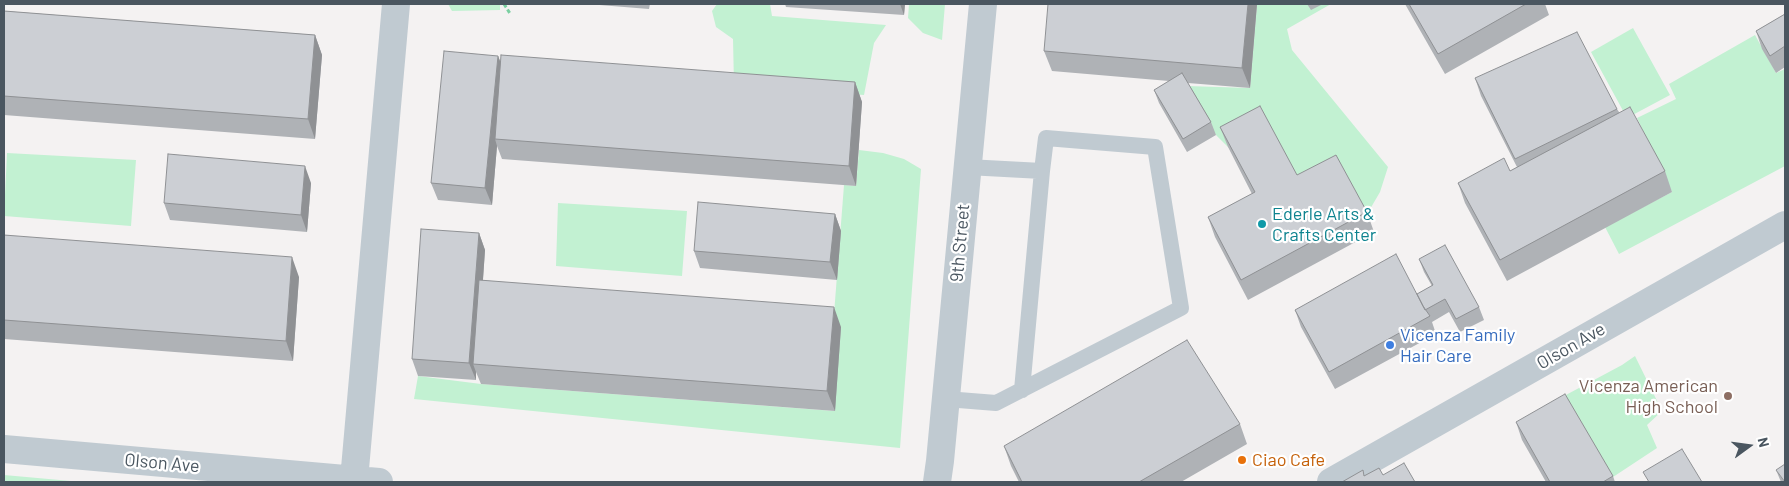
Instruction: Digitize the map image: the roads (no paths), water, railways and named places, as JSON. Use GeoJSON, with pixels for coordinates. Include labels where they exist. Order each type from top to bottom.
{"type":"FeatureCollection","features":[{"type":"Feature","properties":{"kind":"street"},"geometry":{"type":"LineString","coordinates":[[367,481],[396,4]]}},
{"type":"Feature","properties":{"kind":"street","name":"9th Street"},"geometry":{"type":"LineString","coordinates":[[937,482],[983,4]]}},
{"type":"Feature","properties":{"kind":"street","name":"Olson Ave"},"geometry":{"type":"LineString","coordinates":[[1331,482],[1785,225]]}},
{"type":"Feature","properties":{"kind":"street","name":"Olson Ave"},"geometry":{"type":"LineString","coordinates":[[4,449],[367,481]]}},
{"type":"Feature","properties":{"kind":"lane"},"geometry":{"type":"LineString","coordinates":[[946,399],[996,403],[1022,390],[1181,308],[1155,147],[1046,138],[1022,390]]}},
{"type":"Feature","properties":{"kind":"lane"},"geometry":{"type":"LineString","coordinates":[[967,167],[1042,171]]}},
{"type":"Feature","properties":{"kind":"place","name":"Ederle Arts & Crafts Center"},"geometry":{"type":"Point","coordinates":[1262,224]}},
{"type":"Feature","properties":{"kind":"place","name":"Vicenza Family Hair Care"},"geometry":{"type":"Point","coordinates":[1390,345]}},
{"type":"Feature","properties":{"kind":"place","name":"Vicenza American High School"},"geometry":{"type":"Point","coordinates":[1728,396]}},
{"type":"Feature","properties":{"kind":"place","name":"Ciao Cafe"},"geometry":{"type":"Point","coordinates":[1242,460]}}]}
